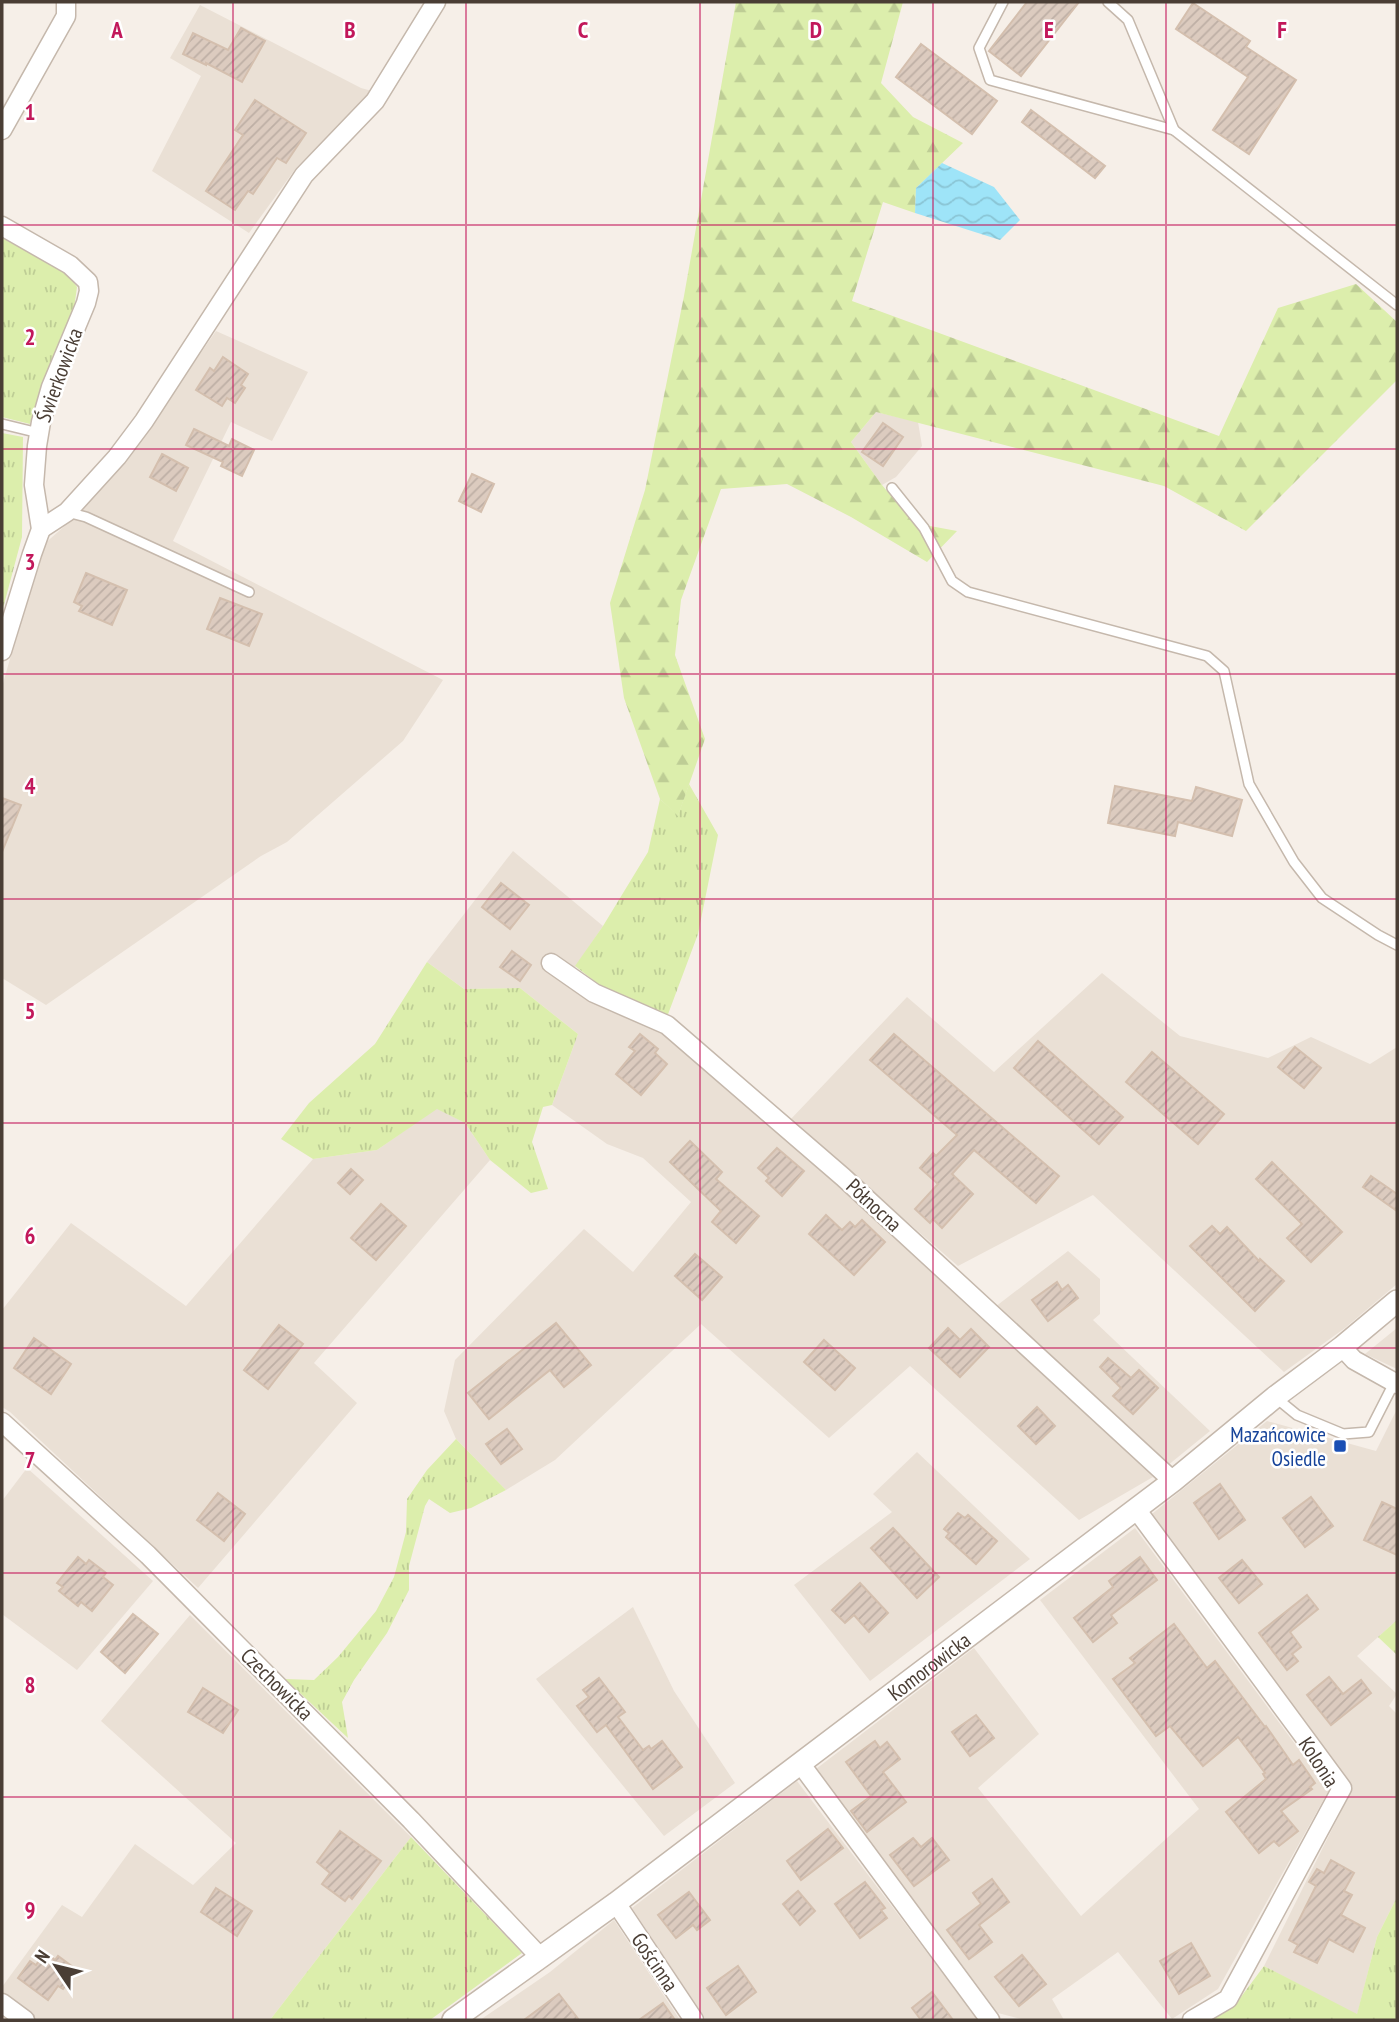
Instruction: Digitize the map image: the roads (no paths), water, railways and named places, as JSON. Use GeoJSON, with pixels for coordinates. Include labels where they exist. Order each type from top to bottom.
{"type":"FeatureCollection","features":[{"type":"Feature","properties":{"kind":"street"},"geometry":{"type":"LineString","coordinates":[[2,130],[66,16],[66,2]]}},
{"type":"Feature","properties":{"kind":"street"},"geometry":{"type":"LineString","coordinates":[[41,529],[68,512],[117,457],[144,421],[304,175],[375,101],[436,2]]}},
{"type":"Feature","properties":{"kind":"street","name":"Świerkowicka"},"geometry":{"type":"LineString","coordinates":[[2,226],[81,273],[88,282],[89,291],[51,387],[39,433],[34,485],[41,529],[2,651]]}},
{"type":"Feature","properties":{"kind":"street","name":"Północna"},"geometry":{"type":"LineString","coordinates":[[551,963],[594,993],[667,1025],[843,1177],[1173,1481]]}},
{"type":"Feature","properties":{"kind":"street","name":"Komorowicka"},"geometry":{"type":"LineString","coordinates":[[453,2020],[616,1903],[1173,1481],[1397,1301]]}},
{"type":"Feature","properties":{"kind":"street"},"geometry":{"type":"LineString","coordinates":[[1342,1346],[1354,1360],[1396,1384]]}},
{"type":"Feature","properties":{"kind":"street","name":"Czechowicka"},"geometry":{"type":"LineString","coordinates":[[2,1422],[148,1555],[411,1820],[541,1958]]}},
{"type":"Feature","properties":{"kind":"street","name":"Kolonia"},"geometry":{"type":"LineString","coordinates":[[1136,1509],[1342,1788],[1228,1999],[1192,2020]]}},
{"type":"Feature","properties":{"kind":"street"},"geometry":{"type":"LineString","coordinates":[[800,1763],[990,2020]]}},
{"type":"Feature","properties":{"kind":"street","name":"Gościnna"},"geometry":{"type":"LineString","coordinates":[[616,1903],[694,2020]]}},
{"type":"Feature","properties":{"kind":"street"},"geometry":{"type":"LineString","coordinates":[[2,2003],[25,2020]]}},
{"type":"Feature","properties":{"kind":"lane"},"geometry":{"type":"LineString","coordinates":[[1003,2],[979,48],[990,80],[1174,130],[1397,305]]}},
{"type":"Feature","properties":{"kind":"lane"},"geometry":{"type":"LineString","coordinates":[[1108,2],[1128,20],[1174,130]]}},
{"type":"Feature","properties":{"kind":"lane"},"geometry":{"type":"LineString","coordinates":[[2,424],[39,433]]}},
{"type":"Feature","properties":{"kind":"lane"},"geometry":{"type":"LineString","coordinates":[[892,488],[924,528],[952,581],[968,592],[1207,656],[1217,663],[1224,671],[1249,784],[1294,862],[1322,898],[1397,945]]}},
{"type":"Feature","properties":{"kind":"lane"},"geometry":{"type":"LineString","coordinates":[[68,512],[86,517],[249,592]]}},
{"type":"Feature","properties":{"kind":"lane"},"geometry":{"type":"LineString","coordinates":[[1275,1397],[1297,1415],[1343,1434],[1369,1432],[1396,1384]]}},
{"type":"Feature","properties":{"kind":"water"},"geometry":{"type":"Polygon","coordinates":[[[942,163],[994,187],[1020,220],[1000,240],[915,213],[916,188],[942,163]]]}},
{"type":"Feature","properties":{"kind":"place","name":"Mazańcowice Osiedle"},"geometry":{"type":"Point","coordinates":[1340,1446]}}]}
